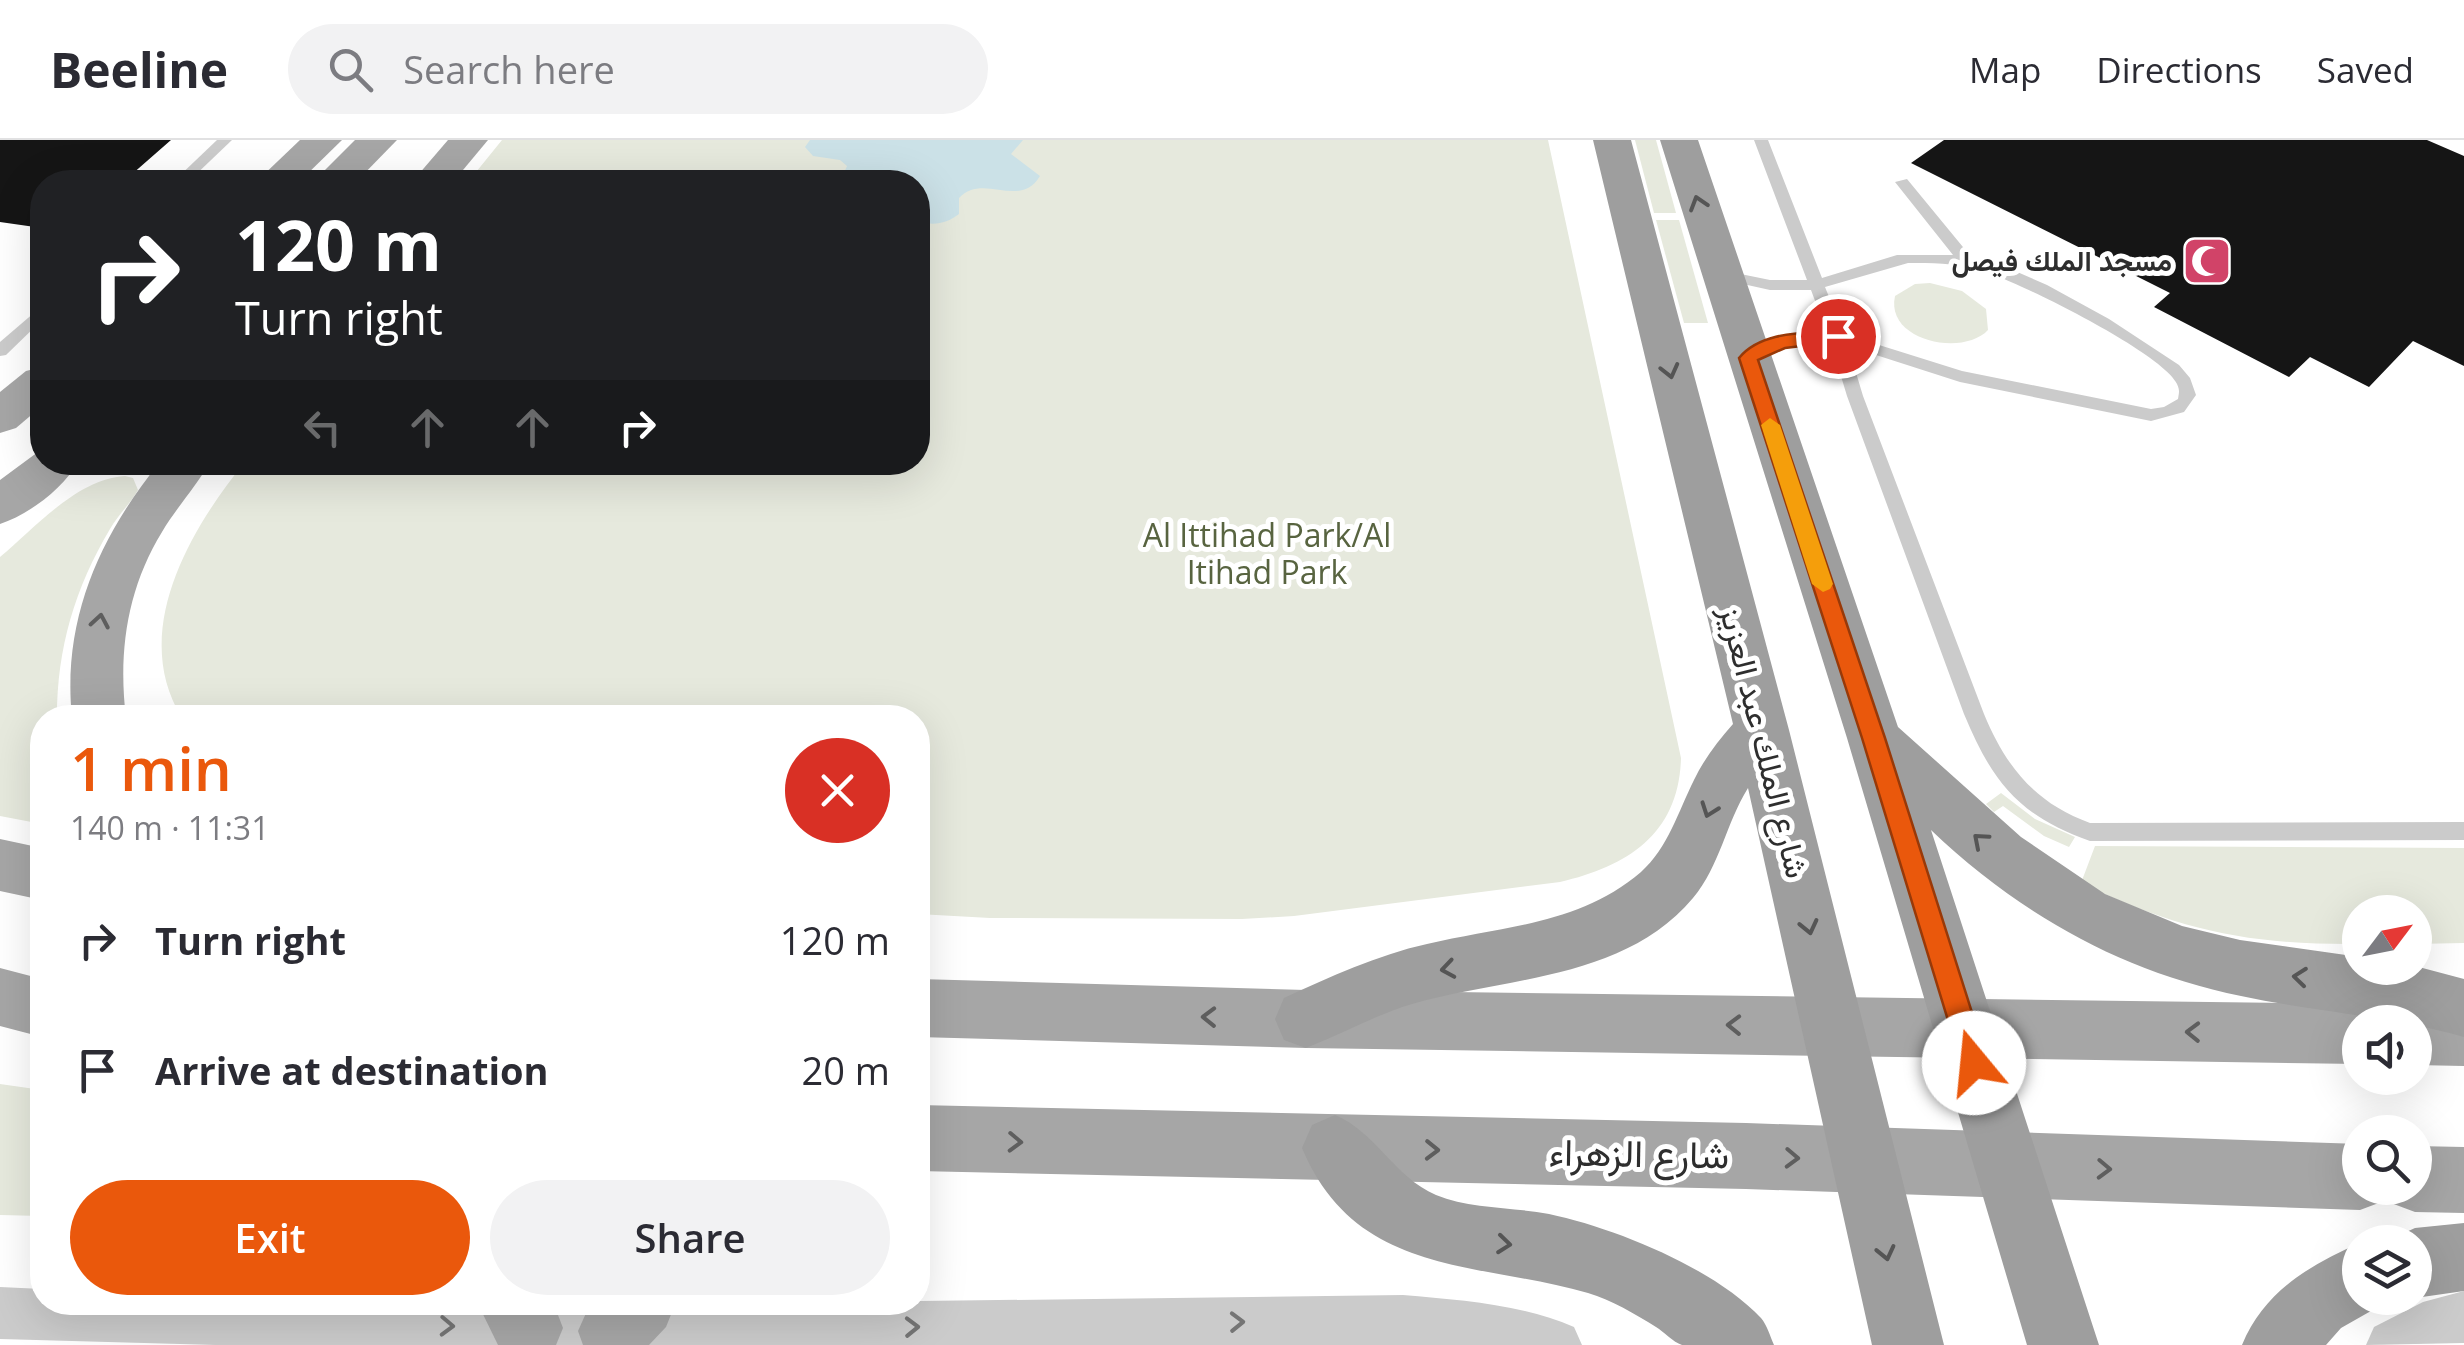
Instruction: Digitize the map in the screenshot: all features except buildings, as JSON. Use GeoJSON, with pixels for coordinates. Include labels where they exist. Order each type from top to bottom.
{"type":"FeatureCollection","features":[{"type":"Feature","properties":{"kind":"highway","name":"شارع الملك عبد العزيز"},"geometry":{"type":"LineString","coordinates":[[1612,140],[1762,730],[1908,1345]]}},
{"type":"Feature","properties":{"kind":"highway"},"geometry":{"type":"LineString","coordinates":[[1679,140],[1874,738],[2062,1345]]}},
{"type":"Feature","properties":{"kind":"highway"},"geometry":{"type":"LineString","coordinates":[[1306,1019],[1346,1000],[1428,972],[1555,948],[1628,915],[1679,873],[1693,851],[1712,799],[1726,774],[1762,730]]}},
{"type":"Feature","properties":{"kind":"highway"},"geometry":{"type":"LineString","coordinates":[[1874,738],[2000,858],[2057,900],[2102,924],[2149,945],[2208,961],[2368,985],[2464,1008]]}},
{"type":"Feature","properties":{"kind":"highway"},"geometry":{"type":"LineString","coordinates":[[1334,1148],[1356,1177],[1384,1203],[1415,1223],[1451,1236],[1544,1248],[1592,1260],[1688,1306],[1738,1345]]}},
{"type":"Feature","properties":{"kind":"highway"},"geometry":{"type":"LineString","coordinates":[[2432,1261],[2464,1256]]}},
{"type":"Feature","properties":{"kind":"highway"},"geometry":{"type":"LineString","coordinates":[[2278,1345],[2316,1304],[2342,1289]]}},
{"type":"Feature","properties":{"kind":"main road"},"geometry":{"type":"LineString","coordinates":[[289,170],[323,140]]}},
{"type":"Feature","properties":{"kind":"main road"},"geometry":{"type":"LineString","coordinates":[[346,170],[378,140]]}},
{"type":"Feature","properties":{"kind":"main road"},"geometry":{"type":"LineString","coordinates":[[384,170],[415,140]]}},
{"type":"Feature","properties":{"kind":"main road"},"geometry":{"type":"LineString","coordinates":[[443,170],[469,140]]}},
{"type":"Feature","properties":{"kind":"main road"},"geometry":{"type":"LineString","coordinates":[[0,417],[30,392]]}},
{"type":"Feature","properties":{"kind":"main road"},"geometry":{"type":"LineString","coordinates":[[0,463],[30,439]]}},
{"type":"Feature","properties":{"kind":"main road"},"geometry":{"type":"LineString","coordinates":[[0,506],[39,475]]}},
{"type":"Feature","properties":{"kind":"main road"},"geometry":{"type":"LineString","coordinates":[[97,705],[92,680],[100,612],[128,543],[178,475]]}},
{"type":"Feature","properties":{"kind":"main road"},"geometry":{"type":"LineString","coordinates":[[0,866],[30,872]]}},
{"type":"Feature","properties":{"kind":"main road"},"geometry":{"type":"LineString","coordinates":[[0,997],[30,1005]]}},
{"type":"Feature","properties":{"kind":"main road"},"geometry":{"type":"LineString","coordinates":[[930,1008],[1306,1019],[2342,1034]]}},
{"type":"Feature","properties":{"kind":"main road"},"geometry":{"type":"LineString","coordinates":[[0,1033],[30,1034]]}},
{"type":"Feature","properties":{"kind":"main road"},"geometry":{"type":"LineString","coordinates":[[2432,1035],[2464,1036]]}},
{"type":"Feature","properties":{"kind":"main road","name":"شارع الزهراء"},"geometry":{"type":"LineString","coordinates":[[930,1138],[2342,1176]]}},
{"type":"Feature","properties":{"kind":"main road"},"geometry":{"type":"LineString","coordinates":[[2432,1179],[2464,1180]]}},
{"type":"Feature","properties":{"kind":"street"},"geometry":{"type":"LineString","coordinates":[[0,1313],[30,1313]]}},
{"type":"Feature","properties":{"kind":"street"},"geometry":{"type":"LineString","coordinates":[[520,1315],[1339,1320],[1475,1327],[1556,1345]]}},
{"type":"Feature","properties":{"kind":"street"},"geometry":{"type":"LineString","coordinates":[[2392,1345],[2423,1328],[2464,1317]]}},
{"type":"Feature","properties":{"kind":"lane"},"geometry":{"type":"LineString","coordinates":[[193,170],[226,140]]}},
{"type":"Feature","properties":{"kind":"lane"},"geometry":{"type":"LineString","coordinates":[[1761,140],[1838,336],[1861,412],[1974,714],[1989,751],[2025,800],[2054,821],[2090,832],[2464,832]]}},
{"type":"Feature","properties":{"kind":"lane"},"geometry":{"type":"LineString","coordinates":[[1902,182],[1966,261]]}},
{"type":"Feature","properties":{"kind":"lane"},"geometry":{"type":"LineString","coordinates":[[1720,274],[1767,285],[1817,284],[1904,258],[1966,261],[2028,281],[2162,359],[2187,383],[2189,396],[2183,407],[2170,414],[2129,411],[1960,376],[1838,336],[1784,342],[1760,348],[1748,358]]}},
{"type":"Feature","properties":{"kind":"lane"},"geometry":{"type":"LineString","coordinates":[[0,351],[30,322]]}},
{"type":"Feature","properties":{"kind":"green space","name":"Al Ittihad Park/Al Itihad Park"},"geometry":{"type":"Polygon","coordinates":[[[502,140],[1548,140],[1681,758],[1671,807],[1646,842],[1628,856],[1560,882],[1294,916],[1242,919],[930,915],[930,705],[176,705],[167,685],[162,651],[164,617],[187,550],[235,475],[930,475],[930,170],[478,170],[502,140]]]}},
{"type":"Feature","properties":{"kind":"green space"},"geometry":{"type":"Polygon","coordinates":[[[1635,140],[1656,140],[1676,213],[1654,213],[1635,140]]]}},
{"type":"Feature","properties":{"kind":"green space"},"geometry":{"type":"Polygon","coordinates":[[[1656,220],[1679,220],[1708,323],[1684,323],[1656,220]]]}},
{"type":"Feature","properties":{"kind":"green space"},"geometry":{"type":"Polygon","coordinates":[[[1930,283],[1962,291],[1986,309],[1988,330],[1976,338],[1945,343],[1913,334],[1895,311],[1895,296],[1915,284],[1930,283]]]}},
{"type":"Feature","properties":{"kind":"green space"},"geometry":{"type":"Polygon","coordinates":[[[133,478],[138,490],[110,529],[78,596],[60,667],[57,705],[30,705],[30,822],[0,816],[0,557],[74,495],[107,479],[133,478]]]}},
{"type":"Feature","properties":{"kind":"green space"},"geometry":{"type":"Polygon","coordinates":[[[2001,793],[2035,819],[2075,837],[2069,847],[2044,836],[2003,806],[1994,812],[1986,804],[2001,793]]]}},
{"type":"Feature","properties":{"kind":"green space"},"geometry":{"type":"Polygon","coordinates":[[[2095,846],[2464,848],[2464,943],[2432,944],[2432,895],[2342,895],[2342,944],[2320,944],[2249,938],[2184,924],[2081,883],[2095,846]]]}},
{"type":"Feature","properties":{"kind":"green space"},"geometry":{"type":"Polygon","coordinates":[[[0,1084],[30,1088],[30,1216],[0,1215],[0,1084]]]}},
{"type":"Feature","properties":{"kind":"water"},"geometry":{"type":"Polygon","coordinates":[[[810,140],[1023,140],[1011,154],[1040,176],[1022,190],[969,191],[959,198],[959,214],[944,222],[930,223],[930,170],[845,170],[847,166],[840,160],[813,156],[805,147],[810,140]]]}},
{"type":"Feature","properties":{"kind":"slow traffic"},"geometry":{"type":"LineString","coordinates":[[1770,425],[1823,584]]}},
{"type":"Feature","properties":{"kind":"place","name":"مسجد الملك فيصل"},"geometry":{"type":"Point","coordinates":[2207,261]}},
{"type":"Feature","properties":{"kind":"route"},"geometry":{"type":"LineString","coordinates":[[1838,336],[1784,342],[1760,348],[1748,358],[1874,738],[1974,1063]]}}]}
